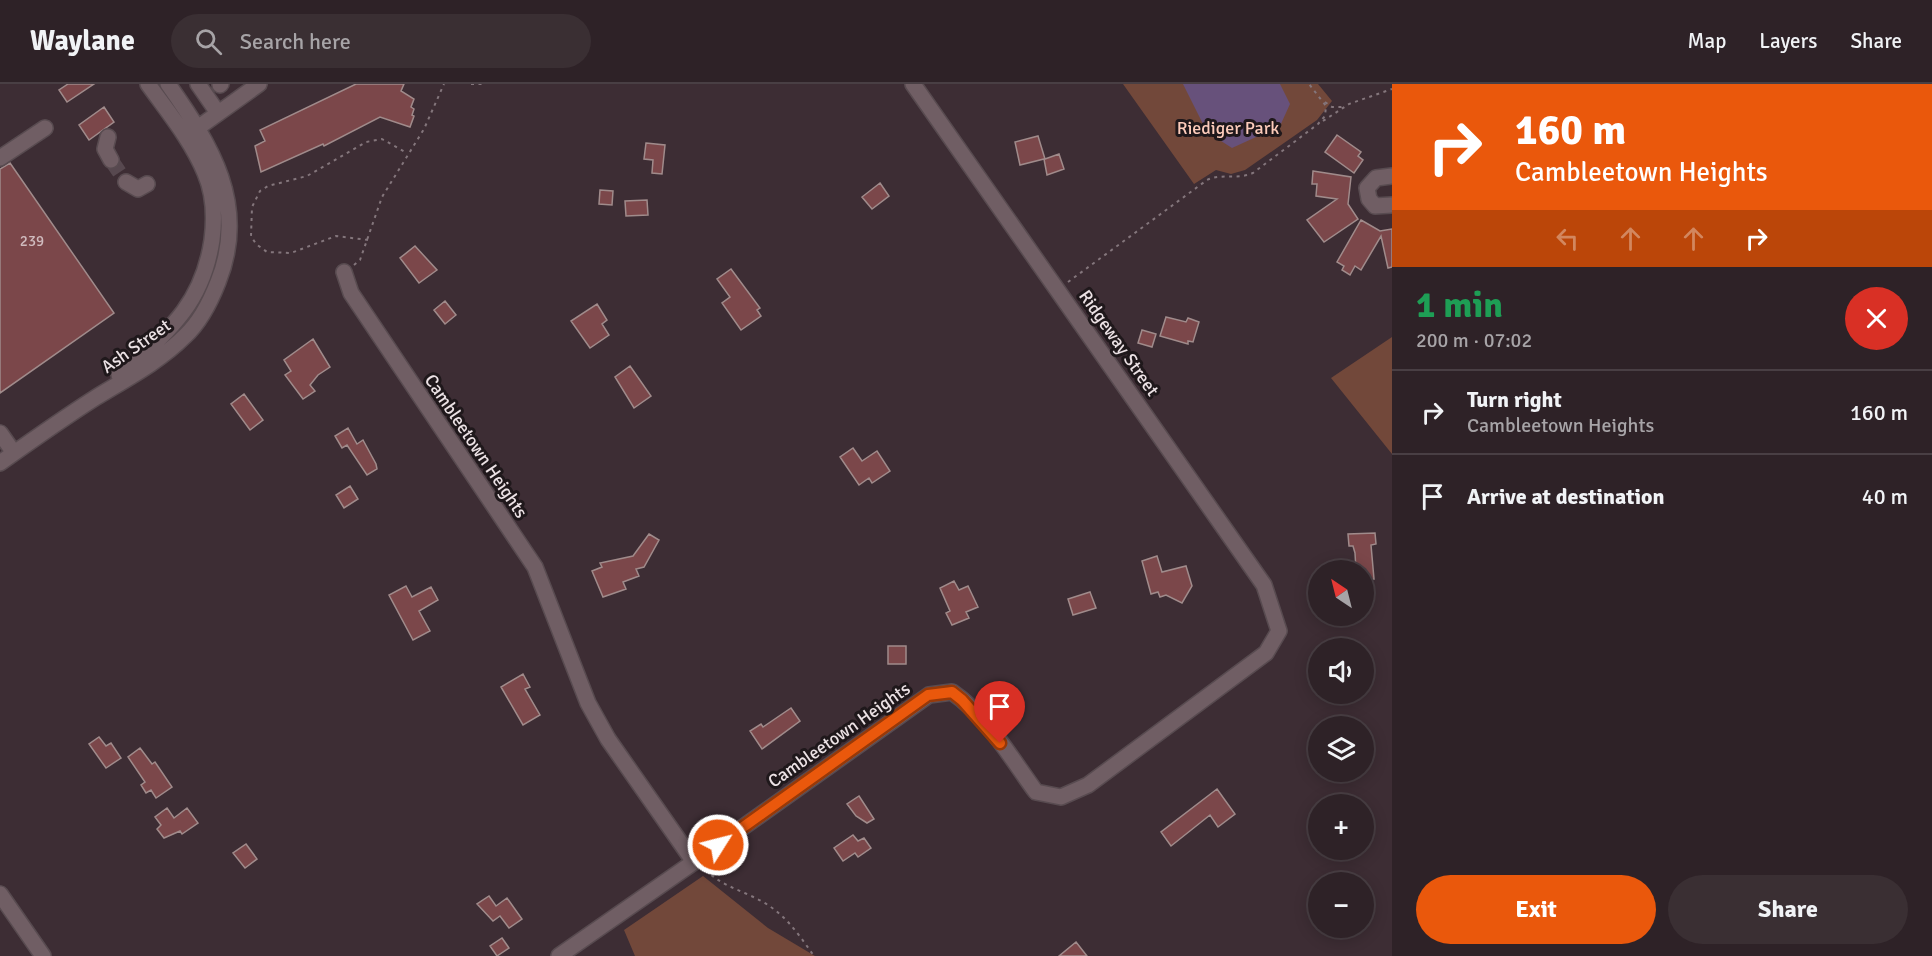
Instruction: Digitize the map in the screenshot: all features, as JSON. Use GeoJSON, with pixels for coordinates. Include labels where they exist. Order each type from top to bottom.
{"type":"FeatureCollection","features":[{"type":"Feature","properties":{"kind":"street","name":"Ash Street"},"geometry":{"type":"LineString","coordinates":[[87,403],[162,337],[192,302],[207,271],[214,218],[206,174],[185,137],[148,84]]}},
{"type":"Feature","properties":{"kind":"street","name":"Ash Street"},"geometry":{"type":"LineString","coordinates":[[0,463],[87,403],[162,357],[187,335],[213,296],[227,249],[229,208],[214,156],[199,128],[168,84]]}},
{"type":"Feature","properties":{"kind":"street"},"geometry":{"type":"LineString","coordinates":[[198,84],[218,113]]}},
{"type":"Feature","properties":{"kind":"street"},"geometry":{"type":"LineString","coordinates":[[185,137],[259,84]]}},
{"type":"Feature","properties":{"kind":"street","name":"Ridgeway Street"},"geometry":{"type":"LineString","coordinates":[[913,84],[1264,585],[1279,631]]}},
{"type":"Feature","properties":{"kind":"street"},"geometry":{"type":"LineString","coordinates":[[0,158],[45,128]]}},
{"type":"Feature","properties":{"kind":"street"},"geometry":{"type":"LineString","coordinates":[[108,137],[105,149],[111,160]]}},
{"type":"Feature","properties":{"kind":"street"},"geometry":{"type":"LineString","coordinates":[[1392,176],[1376,178],[1367,188],[1369,199],[1375,206],[1392,205]]}},
{"type":"Feature","properties":{"kind":"street"},"geometry":{"type":"LineString","coordinates":[[126,182],[138,189],[147,184]]}},
{"type":"Feature","properties":{"kind":"street","name":"Cambleetown Heights"},"geometry":{"type":"LineString","coordinates":[[344,272],[351,293],[535,567],[588,703],[608,739],[697,860]]}},
{"type":"Feature","properties":{"kind":"street"},"geometry":{"type":"LineString","coordinates":[[0,433],[14,453]]}},
{"type":"Feature","properties":{"kind":"street","name":"Cambleetown Heights"},"geometry":{"type":"LineString","coordinates":[[559,956],[928,695],[952,692],[988,727],[1036,792],[1061,797],[1088,785],[1266,653],[1279,631]]}},
{"type":"Feature","properties":{"kind":"street"},"geometry":{"type":"LineString","coordinates":[[0,894],[43,956]]}},
{"type":"Feature","properties":{"kind":"path"},"geometry":{"type":"LineString","coordinates":[[344,272],[360,260],[382,196],[424,129],[444,84]]}},
{"type":"Feature","properties":{"kind":"path"},"geometry":{"type":"LineString","coordinates":[[471,84],[484,84]]}},
{"type":"Feature","properties":{"kind":"path"},"geometry":{"type":"LineString","coordinates":[[1309,84],[1332,107],[1346,106]]}},
{"type":"Feature","properties":{"kind":"path"},"geometry":{"type":"LineString","coordinates":[[1057,289],[1090,269],[1207,180],[1215,176],[1243,177],[1253,173],[1346,106],[1392,89]]}},
{"type":"Feature","properties":{"kind":"path"},"geometry":{"type":"LineString","coordinates":[[1318,124],[1325,116],[1325,102]]}},
{"type":"Feature","properties":{"kind":"path"},"geometry":{"type":"LineString","coordinates":[[368,240],[336,236],[291,253],[267,252],[256,244],[251,236],[252,207],[260,191],[268,186],[307,176],[366,142],[382,139],[407,153]]}},
{"type":"Feature","properties":{"kind":"path"},"geometry":{"type":"LineString","coordinates":[[697,860],[711,876],[765,903],[785,918],[814,956]]}},
{"type":"Feature","properties":{"kind":"green space","name":"Riediger Park"},"geometry":{"type":"Polygon","coordinates":[[[1123,84],[1318,84],[1332,101],[1317,120],[1245,170],[1231,174],[1216,170],[1194,184],[1123,84]]]}},
{"type":"Feature","properties":{"kind":"green space"},"geometry":{"type":"Polygon","coordinates":[[[1392,337],[1392,454],[1331,378],[1392,337]]]}},
{"type":"Feature","properties":{"kind":"green space"},"geometry":{"type":"Polygon","coordinates":[[[703,876],[768,928],[815,956],[635,956],[624,930],[703,876]]]}},
{"type":"Feature","properties":{"kind":"shaded area"},"geometry":{"type":"Polygon","coordinates":[[[1183,84],[1280,84],[1290,104],[1280,126],[1232,148],[1207,132],[1183,84]]]}},
{"type":"Feature","properties":{"kind":"building"},"geometry":{"type":"Polygon","coordinates":[[[68,84],[94,84],[67,102],[59,90],[68,84]]]}},
{"type":"Feature","properties":{"kind":"building"},"geometry":{"type":"Polygon","coordinates":[[[356,84],[404,84],[401,91],[414,99],[411,107],[414,109],[412,115],[414,116],[410,127],[380,117],[324,146],[323,144],[261,172],[255,146],[265,141],[260,130],[356,84]]]}},
{"type":"Feature","properties":{"kind":"building"},"geometry":{"type":"Polygon","coordinates":[[[104,107],[114,122],[89,140],[79,125],[104,107]]]}},
{"type":"Feature","properties":{"kind":"building"},"geometry":{"type":"Polygon","coordinates":[[[1337,135],[1361,152],[1358,156],[1363,160],[1354,173],[1325,152],[1337,135]]]}},
{"type":"Feature","properties":{"kind":"building"},"geometry":{"type":"Polygon","coordinates":[[[1038,136],[1045,159],[1059,154],[1064,169],[1047,175],[1044,159],[1020,165],[1015,142],[1038,136]]]}},
{"type":"Feature","properties":{"kind":"building"},"geometry":{"type":"Polygon","coordinates":[[[646,143],[665,145],[662,174],[652,173],[653,160],[644,159],[646,143]]]}},
{"type":"Feature","properties":{"kind":"building"},"geometry":{"type":"Polygon","coordinates":[[[10,163],[114,313],[0,393],[0,169],[10,163]]]}},
{"type":"Feature","properties":{"kind":"building"},"geometry":{"type":"Polygon","coordinates":[[[1313,171],[1351,177],[1348,204],[1358,219],[1324,242],[1307,220],[1337,199],[1316,196],[1317,184],[1312,184],[1313,171]]]}},
{"type":"Feature","properties":{"kind":"building"},"geometry":{"type":"Polygon","coordinates":[[[880,183],[889,196],[872,209],[862,197],[880,183]]]}},
{"type":"Feature","properties":{"kind":"building"},"geometry":{"type":"Polygon","coordinates":[[[600,190],[613,191],[612,205],[599,204],[600,190]]]}},
{"type":"Feature","properties":{"kind":"building"},"geometry":{"type":"Polygon","coordinates":[[[647,200],[648,215],[626,216],[625,201],[647,200]]]}},
{"type":"Feature","properties":{"kind":"building"},"geometry":{"type":"Polygon","coordinates":[[[1361,220],[1380,231],[1392,229],[1392,267],[1388,268],[1381,236],[1361,270],[1355,266],[1350,275],[1342,270],[1344,266],[1337,262],[1361,220]]]}},
{"type":"Feature","properties":{"kind":"building"},"geometry":{"type":"Polygon","coordinates":[[[415,246],[437,270],[419,283],[400,258],[415,246]]]}},
{"type":"Feature","properties":{"kind":"building"},"geometry":{"type":"Polygon","coordinates":[[[731,269],[760,308],[757,310],[761,316],[741,330],[722,303],[730,297],[717,279],[731,269]]]}},
{"type":"Feature","properties":{"kind":"building"},"geometry":{"type":"Polygon","coordinates":[[[445,301],[456,315],[445,324],[434,310],[445,301]]]}},
{"type":"Feature","properties":{"kind":"building"},"geometry":{"type":"Polygon","coordinates":[[[597,304],[607,320],[602,324],[609,335],[590,348],[571,321],[597,304]]]}},
{"type":"Feature","properties":{"kind":"building"},"geometry":{"type":"Polygon","coordinates":[[[1166,317],[1186,322],[1188,318],[1199,322],[1193,342],[1188,341],[1188,344],[1160,336],[1166,317]]]}},
{"type":"Feature","properties":{"kind":"building"},"geometry":{"type":"Polygon","coordinates":[[[1142,330],[1156,334],[1152,347],[1138,343],[1142,330]]]}},
{"type":"Feature","properties":{"kind":"building"},"geometry":{"type":"Polygon","coordinates":[[[313,339],[330,367],[318,375],[310,385],[315,391],[303,399],[285,375],[291,371],[284,360],[313,339]]]}},
{"type":"Feature","properties":{"kind":"building"},"geometry":{"type":"Polygon","coordinates":[[[630,366],[651,396],[634,408],[615,377],[630,366]]]}},
{"type":"Feature","properties":{"kind":"building"},"geometry":{"type":"Polygon","coordinates":[[[244,394],[263,420],[250,430],[231,404],[244,394]]]}},
{"type":"Feature","properties":{"kind":"building"},"geometry":{"type":"Polygon","coordinates":[[[348,428],[357,444],[363,440],[376,464],[377,469],[367,475],[347,445],[342,448],[335,436],[348,428]]]}},
{"type":"Feature","properties":{"kind":"building"},"geometry":{"type":"Polygon","coordinates":[[[853,448],[862,461],[877,451],[890,471],[872,483],[869,478],[859,485],[840,457],[853,448]]]}},
{"type":"Feature","properties":{"kind":"building"},"geometry":{"type":"Polygon","coordinates":[[[350,486],[358,499],[344,508],[336,495],[350,486]]]}},
{"type":"Feature","properties":{"kind":"building"},"geometry":{"type":"Polygon","coordinates":[[[1375,533],[1376,544],[1371,545],[1372,560],[1355,560],[1353,546],[1349,546],[1348,534],[1375,533]]]}},
{"type":"Feature","properties":{"kind":"building"},"geometry":{"type":"Polygon","coordinates":[[[649,534],[659,540],[644,567],[636,569],[639,576],[623,582],[626,589],[603,597],[592,571],[602,567],[600,563],[633,556],[649,534]]]}},
{"type":"Feature","properties":{"kind":"building"},"geometry":{"type":"Polygon","coordinates":[[[1157,556],[1162,572],[1186,566],[1192,586],[1182,603],[1166,595],[1160,597],[1158,592],[1151,594],[1142,561],[1157,556]]]}},
{"type":"Feature","properties":{"kind":"building"},"geometry":{"type":"Polygon","coordinates":[[[954,581],[959,590],[968,586],[978,607],[966,612],[969,618],[952,625],[946,613],[950,611],[940,588],[954,581]]]}},
{"type":"Feature","properties":{"kind":"building"},"geometry":{"type":"Polygon","coordinates":[[[406,586],[412,597],[431,587],[438,600],[419,611],[430,631],[413,640],[389,595],[406,586]]]}},
{"type":"Feature","properties":{"kind":"building"},"geometry":{"type":"Polygon","coordinates":[[[1090,592],[1096,608],[1073,615],[1068,599],[1090,592]]]}},
{"type":"Feature","properties":{"kind":"building"},"geometry":{"type":"Polygon","coordinates":[[[888,646],[906,646],[906,664],[888,664],[888,646]]]}},
{"type":"Feature","properties":{"kind":"building"},"geometry":{"type":"Polygon","coordinates":[[[523,674],[530,687],[525,689],[540,715],[523,725],[501,687],[523,674]]]}},
{"type":"Feature","properties":{"kind":"building"},"geometry":{"type":"Polygon","coordinates":[[[791,708],[800,721],[762,749],[750,731],[761,724],[763,727],[791,708]]]}},
{"type":"Feature","properties":{"kind":"building"},"geometry":{"type":"Polygon","coordinates":[[[99,737],[106,746],[111,743],[121,758],[106,768],[89,744],[99,737]]]}},
{"type":"Feature","properties":{"kind":"building"},"geometry":{"type":"Polygon","coordinates":[[[140,748],[152,764],[155,762],[172,787],[156,798],[151,790],[146,793],[141,785],[145,782],[128,757],[140,748]]]}},
{"type":"Feature","properties":{"kind":"building"},"geometry":{"type":"Polygon","coordinates":[[[1217,789],[1235,814],[1218,827],[1210,815],[1171,846],[1161,832],[1217,789]]]}},
{"type":"Feature","properties":{"kind":"building"},"geometry":{"type":"Polygon","coordinates":[[[859,796],[874,819],[867,823],[856,816],[847,804],[859,796]]]}},
{"type":"Feature","properties":{"kind":"building"},"geometry":{"type":"Polygon","coordinates":[[[167,808],[174,818],[187,808],[198,823],[182,834],[180,831],[164,838],[157,829],[161,825],[155,817],[167,808]]]}},
{"type":"Feature","properties":{"kind":"building"},"geometry":{"type":"Polygon","coordinates":[[[853,835],[858,841],[864,838],[871,848],[858,857],[855,853],[843,861],[834,848],[853,835]]]}},
{"type":"Feature","properties":{"kind":"building"},"geometry":{"type":"Polygon","coordinates":[[[246,844],[257,859],[245,868],[233,853],[246,844]]]}},
{"type":"Feature","properties":{"kind":"building"},"geometry":{"type":"Polygon","coordinates":[[[489,896],[496,906],[507,898],[522,919],[509,928],[500,916],[493,921],[477,904],[489,896]]]}},
{"type":"Feature","properties":{"kind":"building"},"geometry":{"type":"Polygon","coordinates":[[[502,938],[509,948],[497,956],[490,946],[502,938]]]}},
{"type":"Feature","properties":{"kind":"building"},"geometry":{"type":"Polygon","coordinates":[[[1076,942],[1087,956],[1059,956],[1076,942]]]}},
{"type":"Feature","properties":{"kind":"tunnel"},"geometry":{"type":"LineString","coordinates":[[111,160],[126,182]]}},
{"type":"Feature","properties":{"kind":"route"},"geometry":{"type":"LineString","coordinates":[[718,845],[928,695],[952,692],[988,727],[1000,743]]}}]}
